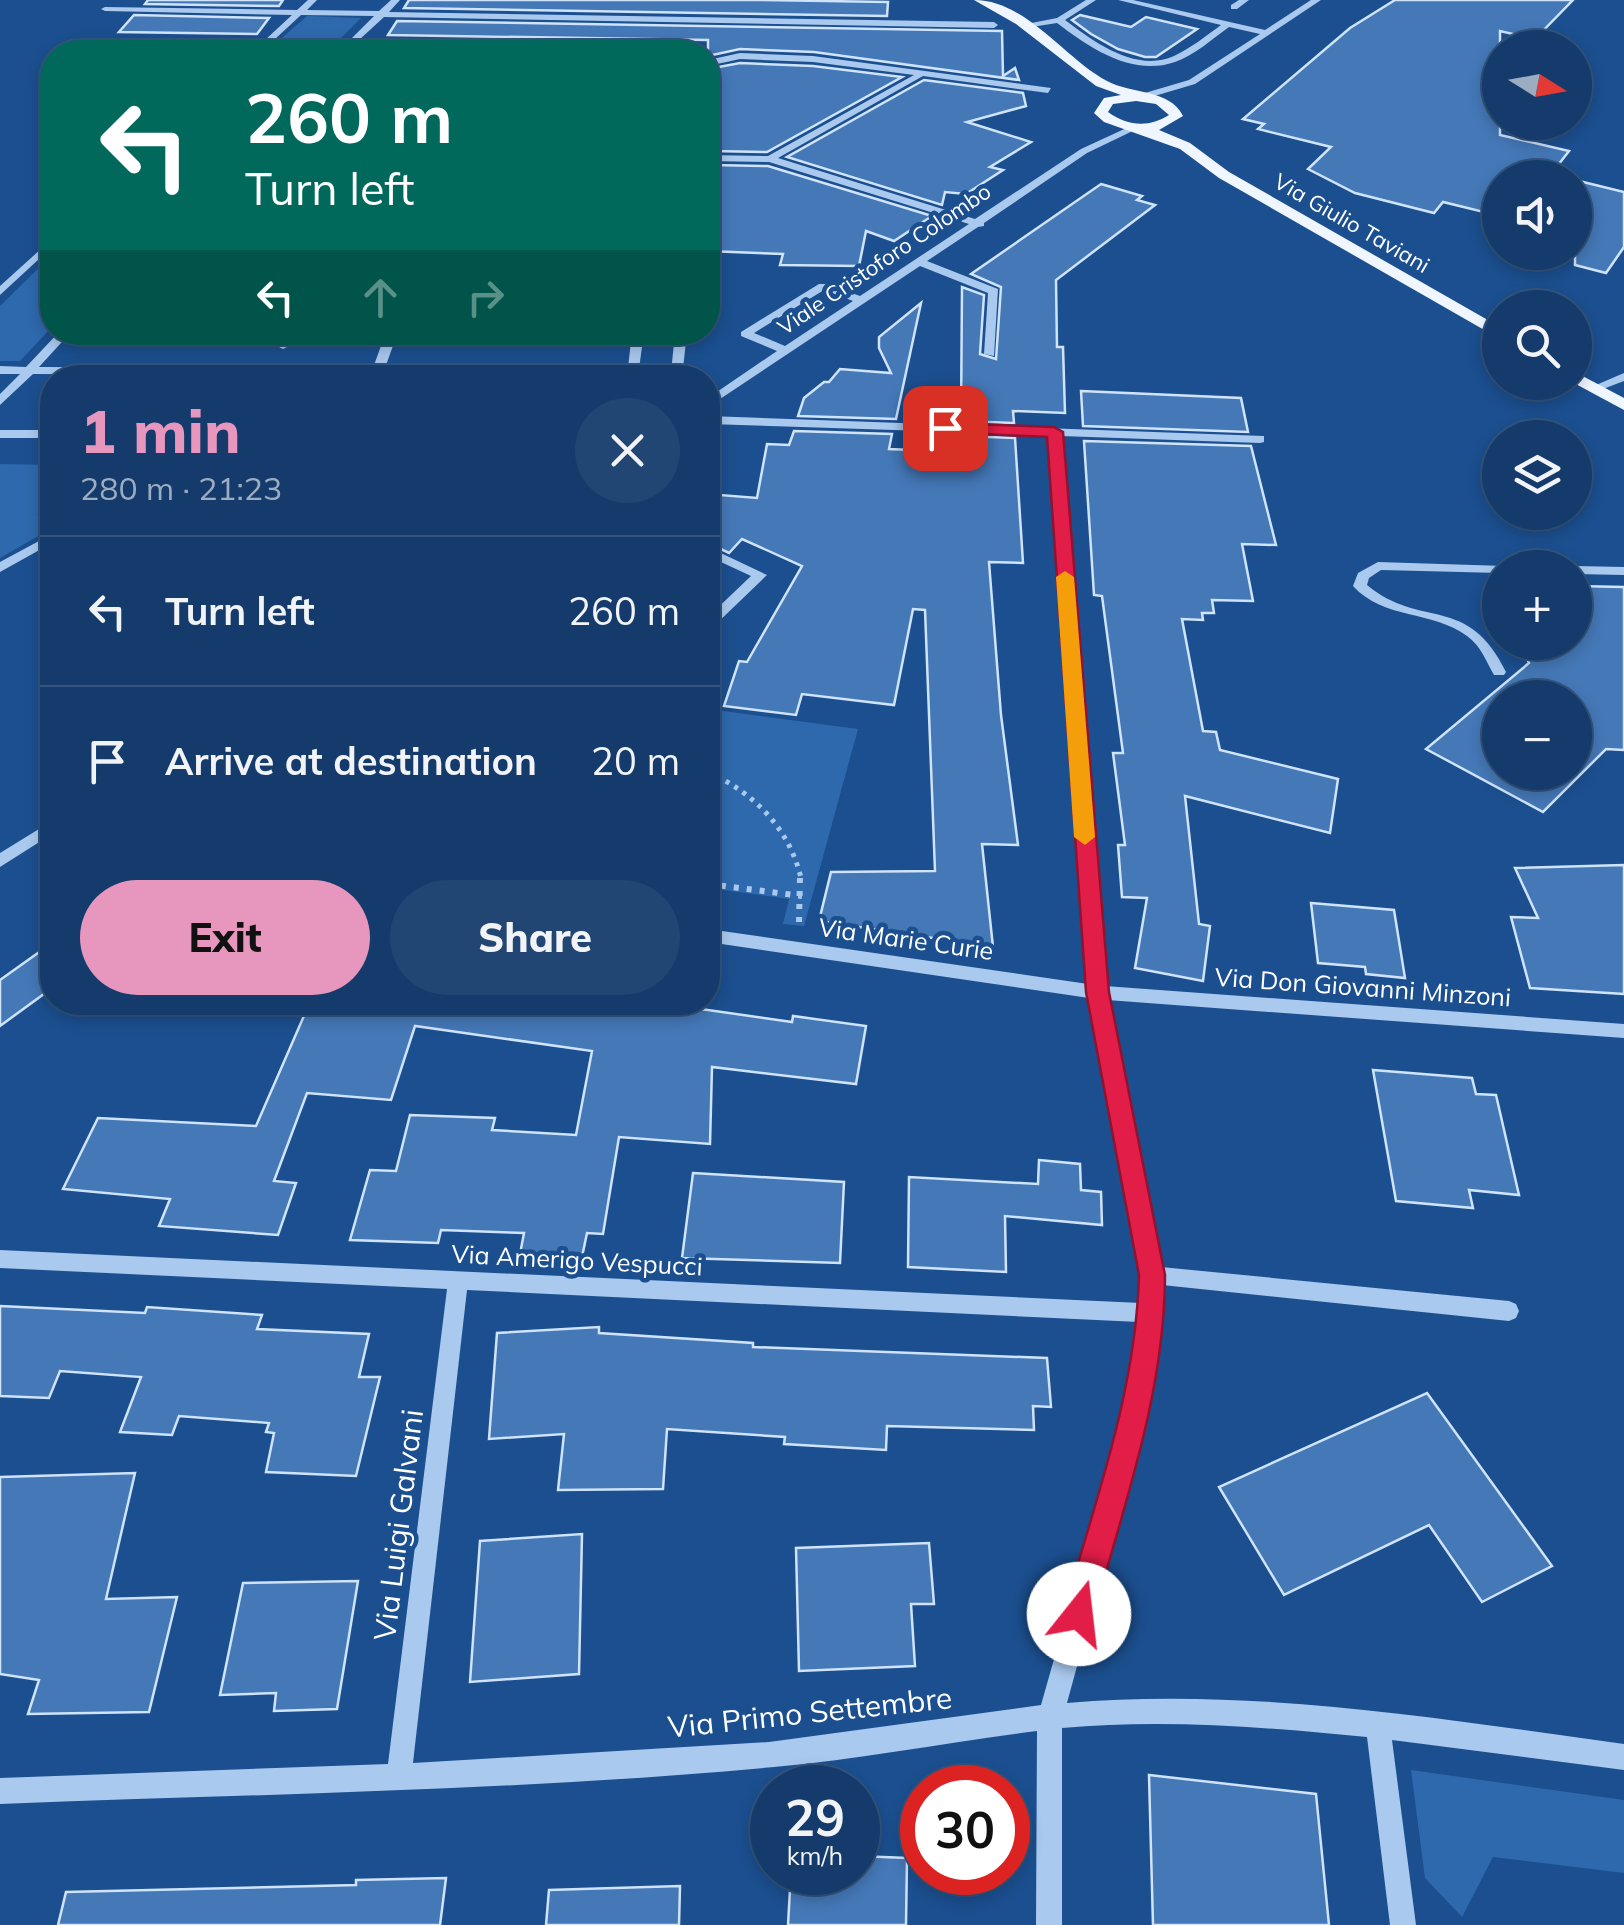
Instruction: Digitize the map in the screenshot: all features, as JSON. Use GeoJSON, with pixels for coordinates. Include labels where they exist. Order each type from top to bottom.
{"type":"FeatureCollection","features":[{"type":"Feature","properties":{"kind":"main road"},"geometry":{"type":"LineString","coordinates":[[980,0],[1025,25],[1101,83],[1168,105],[1176,116],[1185,146]]}},
{"type":"Feature","properties":{"kind":"main road"},"geometry":{"type":"LineString","coordinates":[[1101,83],[1103,110]]}},
{"type":"Feature","properties":{"kind":"main road"},"geometry":{"type":"LineString","coordinates":[[1103,110],[1139,97]]}},
{"type":"Feature","properties":{"kind":"main road"},"geometry":{"type":"LineString","coordinates":[[1103,110],[1138,127]]}},
{"type":"Feature","properties":{"kind":"main road","name":"Viale Cristoforo Colombo"},"geometry":{"type":"LineString","coordinates":[[1138,127],[1161,125],[1176,116]]}},
{"type":"Feature","properties":{"kind":"main road","name":"Via Giulio Taviani"},"geometry":{"type":"LineString","coordinates":[[1138,127],[1185,146],[1224,175],[1482,324]]}},
{"type":"Feature","properties":{"kind":"main road"},"geometry":{"type":"LineString","coordinates":[[1592,386],[1624,405]]}},
{"type":"Feature","properties":{"kind":"street"},"geometry":{"type":"LineString","coordinates":[[269,40],[313,0]]}},
{"type":"Feature","properties":{"kind":"street"},"geometry":{"type":"LineString","coordinates":[[355,40],[396,0]]}},
{"type":"Feature","properties":{"kind":"street"},"geometry":{"type":"LineString","coordinates":[[1025,25],[1059,20],[1092,0]]}},
{"type":"Feature","properties":{"kind":"street"},"geometry":{"type":"LineString","coordinates":[[1122,0],[1267,33]]}},
{"type":"Feature","properties":{"kind":"street"},"geometry":{"type":"LineString","coordinates":[[1234,7],[1245,0]]}},
{"type":"Feature","properties":{"kind":"street"},"geometry":{"type":"LineString","coordinates":[[1139,97],[1192,82],[1317,0]]}},
{"type":"Feature","properties":{"kind":"street"},"geometry":{"type":"LineString","coordinates":[[105,9],[994,25]]}},
{"type":"Feature","properties":{"kind":"street"},"geometry":{"type":"LineString","coordinates":[[1059,20],[1099,51],[1130,59],[1172,61],[1228,24]]}},
{"type":"Feature","properties":{"kind":"street"},"geometry":{"type":"LineString","coordinates":[[1190,49],[1226,60]]}},
{"type":"Feature","properties":{"kind":"street"},"geometry":{"type":"LineString","coordinates":[[720,60],[740,56],[813,59],[1048,90]]}},
{"type":"Feature","properties":{"kind":"street"},"geometry":{"type":"LineString","coordinates":[[770,158],[920,76]]}},
{"type":"Feature","properties":{"kind":"street","name":"Viale Cristoforo Colombo"},"geometry":{"type":"LineString","coordinates":[[1084,151],[1099,134],[1103,110]]}},
{"type":"Feature","properties":{"kind":"street","name":"Viale Cristoforo Colombo"},"geometry":{"type":"LineString","coordinates":[[720,394],[922,263],[1084,151],[1138,127]]}},
{"type":"Feature","properties":{"kind":"street"},"geometry":{"type":"LineString","coordinates":[[720,158],[770,158],[980,224]]}},
{"type":"Feature","properties":{"kind":"street"},"geometry":{"type":"LineString","coordinates":[[0,292],[40,254]]}},
{"type":"Feature","properties":{"kind":"street"},"geometry":{"type":"LineString","coordinates":[[922,263],[994,291],[990,354]]}},
{"type":"Feature","properties":{"kind":"street"},"geometry":{"type":"LineString","coordinates":[[787,351],[745,334],[822,286],[862,301]]}},
{"type":"Feature","properties":{"kind":"street"},"geometry":{"type":"LineString","coordinates":[[0,401],[54,345]]}},
{"type":"Feature","properties":{"kind":"street"},"geometry":{"type":"LineString","coordinates":[[0,370],[40,370]]}},
{"type":"Feature","properties":{"kind":"street"},"geometry":{"type":"LineString","coordinates":[[1595,388],[1624,377]]}},
{"type":"Feature","properties":{"kind":"street"},"geometry":{"type":"LineString","coordinates":[[720,420],[1260,438]]}},
{"type":"Feature","properties":{"kind":"street"},"geometry":{"type":"LineString","coordinates":[[1049,1925],[1050,1718],[1140,1395],[1152,1313],[1152,1275],[1098,992],[1054,432]]}},
{"type":"Feature","properties":{"kind":"street"},"geometry":{"type":"LineString","coordinates":[[0,434],[40,434]]}},
{"type":"Feature","properties":{"kind":"street"},"geometry":{"type":"LineString","coordinates":[[0,568],[40,545]]}},
{"type":"Feature","properties":{"kind":"street"},"geometry":{"type":"LineString","coordinates":[[720,557],[760,575],[720,613]]}},
{"type":"Feature","properties":{"kind":"street"},"geometry":{"type":"LineString","coordinates":[[1482,568],[1378,566],[1363,576],[1360,586],[1371,600],[1462,626],[1482,642]]}},
{"type":"Feature","properties":{"kind":"street"},"geometry":{"type":"LineString","coordinates":[[1592,570],[1624,571]]}},
{"type":"Feature","properties":{"kind":"street"},"geometry":{"type":"LineString","coordinates":[[1495,660],[1499,672]]}},
{"type":"Feature","properties":{"kind":"street"},"geometry":{"type":"LineString","coordinates":[[0,860],[40,835]]}},
{"type":"Feature","properties":{"kind":"street","name":"Via Marie Curie"},"geometry":{"type":"LineString","coordinates":[[720,938],[1098,992]]}},
{"type":"Feature","properties":{"kind":"street","name":"Via Don Giovanni Minzoni"},"geometry":{"type":"LineString","coordinates":[[1098,992],[1624,1031]]}},
{"type":"Feature","properties":{"kind":"street","name":"Via Amerigo Vespucci"},"geometry":{"type":"LineString","coordinates":[[0,1259],[1152,1313]]}},
{"type":"Feature","properties":{"kind":"street"},"geometry":{"type":"LineString","coordinates":[[1152,1275],[1509,1312]]}},
{"type":"Feature","properties":{"kind":"street","name":"Via Luigi Galvani"},"geometry":{"type":"LineString","coordinates":[[400,1776],[458,1282]]}},
{"type":"Feature","properties":{"kind":"street","name":"Via Primo Settembre"},"geometry":{"type":"LineString","coordinates":[[0,1790],[400,1776],[773,1755],[1050,1718],[1141,1711],[1378,1724],[1624,1757]]}},
{"type":"Feature","properties":{"kind":"street"},"geometry":{"type":"LineString","coordinates":[[1378,1724],[1404,1925]]}},
{"type":"Feature","properties":{"kind":"path"},"geometry":{"type":"LineString","coordinates":[[720,777],[762,808],[786,836],[800,876],[802,896],[792,947]]}},
{"type":"Feature","properties":{"kind":"path"},"geometry":{"type":"LineString","coordinates":[[720,886],[802,896]]}},
{"type":"Feature","properties":{"kind":"shaded area"},"geometry":{"type":"Polygon","coordinates":[[[307,16],[361,18],[339,40],[280,40],[307,16]]]}},
{"type":"Feature","properties":{"kind":"shaded area"},"geometry":{"type":"Polygon","coordinates":[[[40,267],[40,340],[20,361],[0,361],[0,306],[40,267]]]}},
{"type":"Feature","properties":{"kind":"shaded area"},"geometry":{"type":"Polygon","coordinates":[[[0,464],[40,465],[40,535],[0,558],[0,464]]]}},
{"type":"Feature","properties":{"kind":"shaded area"},"geometry":{"type":"Polygon","coordinates":[[[720,711],[858,729],[804,926],[783,924],[789,899],[720,890],[720,711]]]}},
{"type":"Feature","properties":{"kind":"shaded area"},"geometry":{"type":"Polygon","coordinates":[[[1411,1770],[1624,1800],[1624,1873],[1493,1857],[1462,1917],[1425,1878],[1411,1770]]]}},
{"type":"Feature","properties":{"kind":"building"},"geometry":{"type":"Polygon","coordinates":[[[148,0],[283,0],[279,6],[145,4],[148,0]]]}},
{"type":"Feature","properties":{"kind":"building"},"geometry":{"type":"Polygon","coordinates":[[[409,0],[888,2],[887,16],[404,8],[409,0]]]}},
{"type":"Feature","properties":{"kind":"building"},"geometry":{"type":"Polygon","coordinates":[[[1395,0],[1573,0],[1544,30],[1482,30],[1482,140],[1522,140],[1569,151],[1562,160],[1482,160],[1482,212],[1443,202],[1434,213],[1355,193],[1308,169],[1331,147],[1258,129],[1264,124],[1243,119],[1350,28],[1395,0]]]}},
{"type":"Feature","properties":{"kind":"building"},"geometry":{"type":"Polygon","coordinates":[[[134,15],[269,18],[257,34],[119,32],[134,15]]]}},
{"type":"Feature","properties":{"kind":"building"},"geometry":{"type":"Polygon","coordinates":[[[1080,15],[1131,27],[1146,17],[1197,29],[1156,57],[1145,57],[1118,49],[1091,34],[1072,20],[1080,15]]]}},
{"type":"Feature","properties":{"kind":"building"},"geometry":{"type":"Polygon","coordinates":[[[397,21],[1002,31],[1003,76],[1015,68],[1019,80],[814,52],[740,49],[720,53],[720,40],[388,35],[397,21]]]}},
{"type":"Feature","properties":{"kind":"building"},"geometry":{"type":"Polygon","coordinates":[[[740,63],[813,66],[902,77],[767,152],[720,151],[720,67],[740,63]]]}},
{"type":"Feature","properties":{"kind":"building"},"geometry":{"type":"Polygon","coordinates":[[[924,80],[1023,93],[1026,106],[967,122],[1031,142],[990,167],[1003,170],[966,194],[945,192],[942,205],[787,157],[924,80]]]}},
{"type":"Feature","properties":{"kind":"building"},"geometry":{"type":"Polygon","coordinates":[[[720,165],[768,166],[932,216],[894,241],[866,231],[859,266],[780,265],[783,254],[720,251],[720,165]]]}},
{"type":"Feature","properties":{"kind":"building"},"geometry":{"type":"Polygon","coordinates":[[[1101,184],[1142,196],[1137,200],[1155,205],[1056,280],[1057,347],[1063,347],[1065,413],[1013,411],[1014,423],[961,421],[962,287],[984,295],[980,354],[996,359],[1001,287],[971,274],[1101,184]]]}},
{"type":"Feature","properties":{"kind":"building"},"geometry":{"type":"Polygon","coordinates":[[[1592,184],[1624,192],[1624,247],[1606,273],[1592,269],[1592,184]]]}},
{"type":"Feature","properties":{"kind":"building"},"geometry":{"type":"Polygon","coordinates":[[[921,303],[896,419],[798,416],[804,398],[829,382],[840,369],[891,373],[879,348],[879,337],[921,303]]]}},
{"type":"Feature","properties":{"kind":"building"},"geometry":{"type":"Polygon","coordinates":[[[1081,391],[1241,398],[1248,432],[1083,426],[1081,391]]]}},
{"type":"Feature","properties":{"kind":"building"},"geometry":{"type":"Polygon","coordinates":[[[794,431],[892,434],[889,449],[961,452],[961,436],[1015,438],[1023,563],[989,562],[1001,715],[1018,845],[982,844],[993,947],[819,921],[831,872],[935,871],[925,610],[913,609],[894,705],[802,694],[796,715],[724,706],[739,661],[747,662],[802,566],[742,539],[729,553],[720,549],[720,495],[757,498],[767,444],[789,445],[794,431]]]}},
{"type":"Feature","properties":{"kind":"building"},"geometry":{"type":"Polygon","coordinates":[[[1084,441],[1251,446],[1276,545],[1242,544],[1253,601],[1212,600],[1214,613],[1202,613],[1203,620],[1182,619],[1203,731],[1216,732],[1220,750],[1338,779],[1330,833],[1185,796],[1199,924],[1210,926],[1203,981],[1135,968],[1147,898],[1122,897],[1118,845],[1125,845],[1113,753],[1123,753],[1102,596],[1094,595],[1084,441]]]}},
{"type":"Feature","properties":{"kind":"building"},"geometry":{"type":"Polygon","coordinates":[[[1592,586],[1624,587],[1624,750],[1606,749],[1592,763],[1592,680],[1509,680],[1529,663],[1528,660],[1592,660],[1592,586]]]}},
{"type":"Feature","properties":{"kind":"building"},"geometry":{"type":"Polygon","coordinates":[[[1482,702],[1482,779],[1426,749],[1482,702]]]}},
{"type":"Feature","properties":{"kind":"building"},"geometry":{"type":"Polygon","coordinates":[[[1502,790],[1565,790],[1543,812],[1502,790]]]}},
{"type":"Feature","properties":{"kind":"building"},"geometry":{"type":"Polygon","coordinates":[[[1624,865],[1624,994],[1530,988],[1511,917],[1538,918],[1515,868],[1624,865]]]}},
{"type":"Feature","properties":{"kind":"building"},"geometry":{"type":"Polygon","coordinates":[[[1311,903],[1394,910],[1405,978],[1366,974],[1365,967],[1318,963],[1311,903]]]}},
{"type":"Feature","properties":{"kind":"building"},"geometry":{"type":"Polygon","coordinates":[[[40,952],[40,997],[0,1026],[0,980],[40,952]]]}},
{"type":"Feature","properties":{"kind":"building"},"geometry":{"type":"Polygon","coordinates":[[[720,1012],[792,1022],[793,1016],[866,1026],[856,1084],[712,1067],[710,1144],[619,1137],[603,1234],[587,1233],[582,1257],[520,1254],[524,1233],[441,1230],[438,1243],[350,1240],[370,1170],[396,1171],[410,1115],[495,1118],[492,1130],[576,1135],[592,1051],[415,1026],[391,1100],[307,1093],[274,1181],[296,1183],[278,1235],[159,1226],[170,1199],[63,1189],[98,1118],[256,1126],[304,1015],[720,1015],[720,1012]]]}},
{"type":"Feature","properties":{"kind":"building"},"geometry":{"type":"Polygon","coordinates":[[[1373,1070],[1472,1078],[1476,1094],[1496,1095],[1519,1195],[1469,1190],[1473,1208],[1396,1201],[1373,1070]]]}},
{"type":"Feature","properties":{"kind":"building"},"geometry":{"type":"Polygon","coordinates":[[[1039,1160],[1080,1164],[1081,1190],[1101,1192],[1102,1225],[1005,1216],[1006,1272],[908,1267],[909,1177],[1038,1184],[1039,1160]]]}},
{"type":"Feature","properties":{"kind":"building"},"geometry":{"type":"Polygon","coordinates":[[[693,1173],[844,1182],[840,1263],[682,1258],[693,1173]]]}},
{"type":"Feature","properties":{"kind":"building"},"geometry":{"type":"Polygon","coordinates":[[[0,1306],[145,1313],[147,1307],[262,1315],[257,1329],[369,1334],[359,1377],[380,1377],[356,1476],[266,1472],[274,1433],[266,1432],[269,1423],[179,1416],[172,1435],[120,1432],[141,1377],[60,1371],[49,1398],[0,1396],[0,1306]]]}},
{"type":"Feature","properties":{"kind":"building"},"geometry":{"type":"Polygon","coordinates":[[[599,1327],[599,1333],[753,1343],[753,1347],[1047,1358],[1051,1407],[1033,1406],[1034,1430],[887,1426],[886,1450],[784,1444],[785,1437],[667,1429],[663,1489],[558,1490],[564,1434],[489,1439],[497,1333],[599,1327]]]}},
{"type":"Feature","properties":{"kind":"building"},"geometry":{"type":"Polygon","coordinates":[[[1427,1393],[1552,1566],[1482,1602],[1429,1525],[1284,1595],[1219,1487],[1427,1393]]]}},
{"type":"Feature","properties":{"kind":"building"},"geometry":{"type":"Polygon","coordinates":[[[135,1473],[106,1599],[177,1597],[149,1712],[28,1714],[39,1680],[0,1674],[0,1477],[135,1473]]]}},
{"type":"Feature","properties":{"kind":"building"},"geometry":{"type":"Polygon","coordinates":[[[582,1534],[579,1674],[470,1682],[480,1541],[582,1534]]]}},
{"type":"Feature","properties":{"kind":"building"},"geometry":{"type":"Polygon","coordinates":[[[929,1543],[934,1604],[911,1604],[915,1666],[799,1671],[796,1548],[929,1543]]]}},
{"type":"Feature","properties":{"kind":"building"},"geometry":{"type":"Polygon","coordinates":[[[358,1581],[337,1709],[274,1711],[276,1693],[220,1695],[243,1583],[358,1581]]]}},
{"type":"Feature","properties":{"kind":"building"},"geometry":{"type":"Polygon","coordinates":[[[1149,1775],[1316,1794],[1329,1925],[1153,1925],[1149,1775]]]}},
{"type":"Feature","properties":{"kind":"building"},"geometry":{"type":"Polygon","coordinates":[[[880,1857],[900,1858],[900,1895],[906,1895],[906,1925],[788,1925],[790,1895],[880,1895],[880,1857]]]}},
{"type":"Feature","properties":{"kind":"building"},"geometry":{"type":"Polygon","coordinates":[[[446,1878],[440,1925],[58,1925],[66,1892],[356,1885],[356,1880],[446,1878]]]}},
{"type":"Feature","properties":{"kind":"building"},"geometry":{"type":"Polygon","coordinates":[[[680,1886],[679,1925],[546,1925],[549,1890],[680,1886]]]}},
{"type":"Feature","properties":{"kind":"slow traffic"},"geometry":{"type":"LineString","coordinates":[[1065,577],[1085,837]]}},
{"type":"Feature","properties":{"kind":"route"},"geometry":{"type":"LineString","coordinates":[[945,428],[1054,432],[1098,992],[1152,1275],[1152,1313],[1140,1395],[1079,1614]]}}]}
